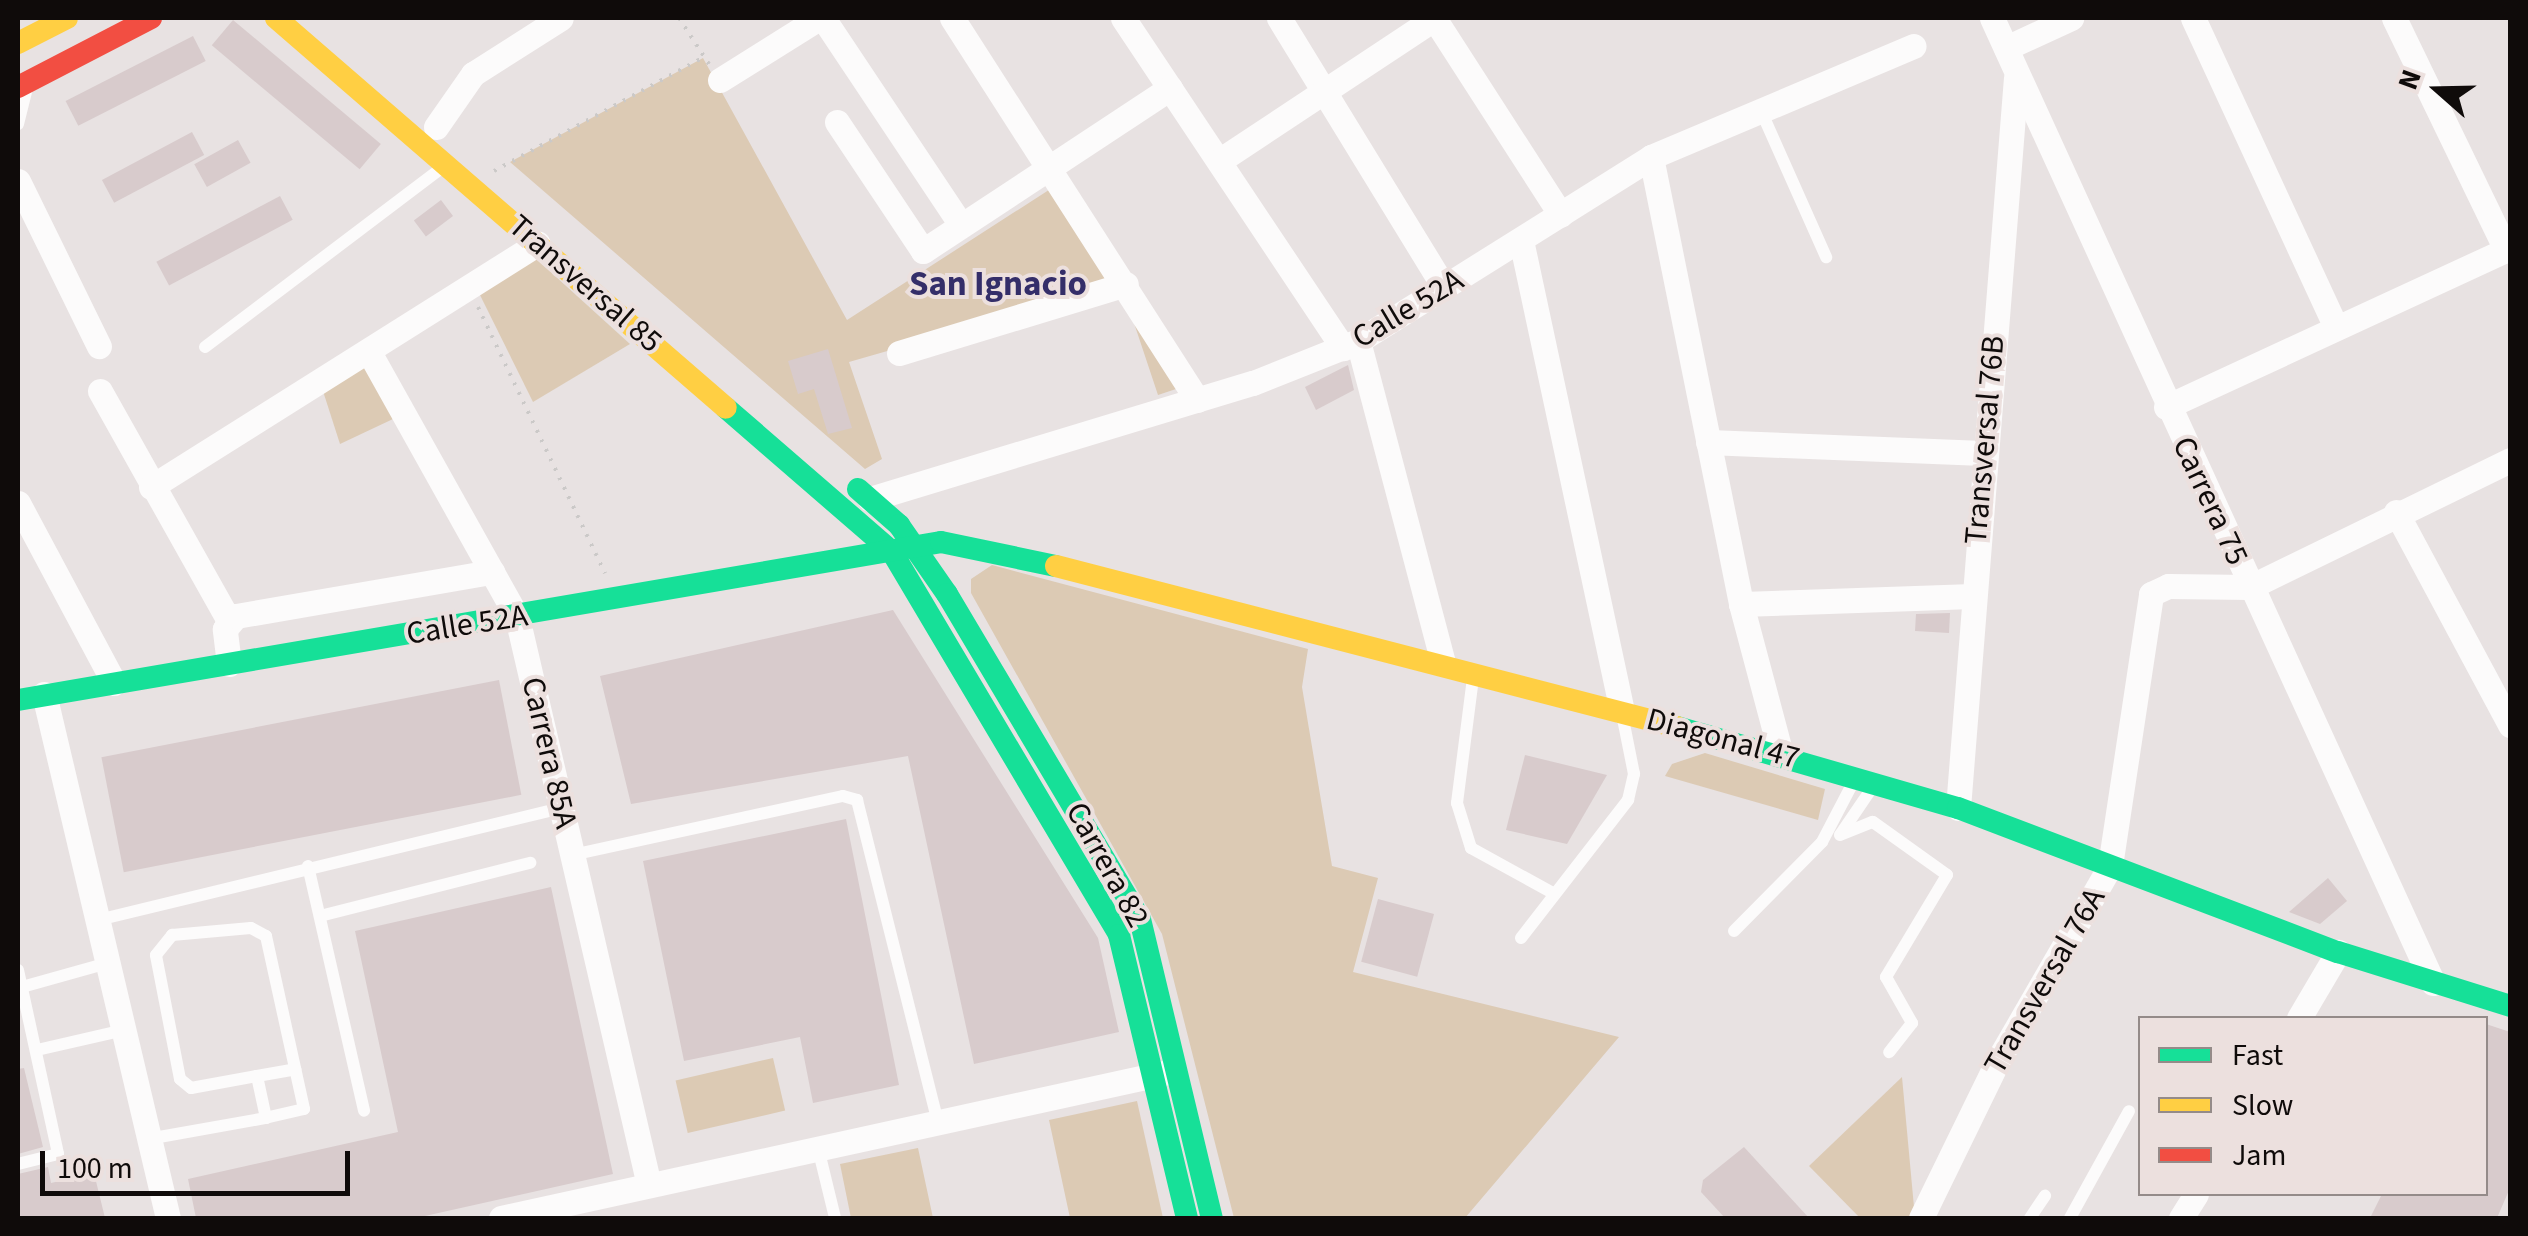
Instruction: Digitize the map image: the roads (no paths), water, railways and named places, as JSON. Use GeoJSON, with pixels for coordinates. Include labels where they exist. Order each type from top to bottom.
{"type":"FeatureCollection","features":[{"type":"Feature","properties":{"kind":"street"},"geometry":{"type":"LineString","coordinates":[[18,43],[67,18]]}},
{"type":"Feature","properties":{"kind":"street"},"geometry":{"type":"LineString","coordinates":[[23,84],[151,18]]}},
{"type":"Feature","properties":{"kind":"street","name":"Transversal 85"},"geometry":{"type":"LineString","coordinates":[[276,18],[454,157],[538,243],[892,552]]}},
{"type":"Feature","properties":{"kind":"street","name":"Transversal 85"},"geometry":{"type":"LineString","coordinates":[[308,18],[436,128],[454,157],[490,174],[870,500],[916,547]]}},
{"type":"Feature","properties":{"kind":"street"},"geometry":{"type":"LineString","coordinates":[[436,128],[473,74],[561,18]]}},
{"type":"Feature","properties":{"kind":"street"},"geometry":{"type":"LineString","coordinates":[[720,80],[821,18],[962,226]]}},
{"type":"Feature","properties":{"kind":"street"},"geometry":{"type":"LineString","coordinates":[[952,18],[1197,400]]}},
{"type":"Feature","properties":{"kind":"street"},"geometry":{"type":"LineString","coordinates":[[1123,18],[1219,162],[1350,345],[1443,663]]}},
{"type":"Feature","properties":{"kind":"street"},"geometry":{"type":"LineString","coordinates":[[1279,18],[1443,286]]}},
{"type":"Feature","properties":{"kind":"street"},"geometry":{"type":"LineString","coordinates":[[1219,162],[1435,18],[1560,215]]}},
{"type":"Feature","properties":{"kind":"street","name":"Carrera 75"},"geometry":{"type":"LineString","coordinates":[[1992,18],[2166,407],[2434,983]]}},
{"type":"Feature","properties":{"kind":"street"},"geometry":{"type":"LineString","coordinates":[[2006,48],[2070,18]]}},
{"type":"Feature","properties":{"kind":"street"},"geometry":{"type":"LineString","coordinates":[[2193,18],[2336,328]]}},
{"type":"Feature","properties":{"kind":"street"},"geometry":{"type":"LineString","coordinates":[[2166,407],[2508,249],[2394,18]]}},
{"type":"Feature","properties":{"kind":"street","name":"Calle 52A"},"geometry":{"type":"LineString","coordinates":[[870,500],[1197,400],[1350,345],[1651,157],[1914,46]]}},
{"type":"Feature","properties":{"kind":"street","name":"Transversal 76B"},"geometry":{"type":"LineString","coordinates":[[1958,808],[1983,453],[2016,73]]}},
{"type":"Feature","properties":{"kind":"street"},"geometry":{"type":"LineString","coordinates":[[837,122],[923,251],[1170,88]]}},
{"type":"Feature","properties":{"kind":"street"},"geometry":{"type":"LineString","coordinates":[[1651,157],[1742,604],[1781,754]]}},
{"type":"Feature","properties":{"kind":"street"},"geometry":{"type":"LineString","coordinates":[[18,181],[99,346]]}},
{"type":"Feature","properties":{"kind":"street"},"geometry":{"type":"LineString","coordinates":[[1522,240],[1622,712]]}},
{"type":"Feature","properties":{"kind":"street"},"geometry":{"type":"LineString","coordinates":[[151,487],[538,243]]}},
{"type":"Feature","properties":{"kind":"street"},"geometry":{"type":"LineString","coordinates":[[899,353],[1126,284]]}},
{"type":"Feature","properties":{"kind":"street","name":"Carrera 85A"},"geometry":{"type":"LineString","coordinates":[[369,352],[517,617],[649,1186]]}},
{"type":"Feature","properties":{"kind":"street"},"geometry":{"type":"LineString","coordinates":[[100,391],[229,621],[229,664]]}},
{"type":"Feature","properties":{"kind":"street"},"geometry":{"type":"LineString","coordinates":[[1708,442],[1983,453]]}},
{"type":"Feature","properties":{"kind":"street"},"geometry":{"type":"LineString","coordinates":[[2250,587],[2396,512],[2510,460]]}},
{"type":"Feature","properties":{"kind":"street"},"geometry":{"type":"LineString","coordinates":[[18,503],[114,683]]}},
{"type":"Feature","properties":{"kind":"street"},"geometry":{"type":"LineString","coordinates":[[2396,512],[2510,726]]}},
{"type":"Feature","properties":{"kind":"street","name":"Diagonal 47"},"geometry":{"type":"LineString","coordinates":[[916,547],[974,545],[1443,663],[1781,754],[1958,808],[2338,952],[2510,1006]]}},
{"type":"Feature","properties":{"kind":"street","name":"Calle 52A"},"geometry":{"type":"LineString","coordinates":[[18,700],[916,547]]}},
{"type":"Feature","properties":{"kind":"street","name":"Carrera 82"},"geometry":{"type":"LineString","coordinates":[[916,547],[1125,888],[1150,944],[1212,1218]]}},
{"type":"Feature","properties":{"kind":"street","name":"Carrera 82"},"geometry":{"type":"LineString","coordinates":[[892,552],[1120,935],[1187,1218]]}},
{"type":"Feature","properties":{"kind":"street"},"geometry":{"type":"LineString","coordinates":[[229,621],[492,572]]}},
{"type":"Feature","properties":{"kind":"street","name":"Transversal 76A"},"geometry":{"type":"LineString","coordinates":[[1921,1218],[1998,1062],[2110,866],[2151,594],[2168,586],[2250,587]]}},
{"type":"Feature","properties":{"kind":"street"},"geometry":{"type":"LineString","coordinates":[[1742,604],[1973,596]]}},
{"type":"Feature","properties":{"kind":"street"},"geometry":{"type":"LineString","coordinates":[[44,694],[168,1218]]}},
{"type":"Feature","properties":{"kind":"street"},"geometry":{"type":"LineString","coordinates":[[2300,1016],[2338,952]]}},
{"type":"Feature","properties":{"kind":"street"},"geometry":{"type":"LineString","coordinates":[[501,1218],[1178,1070]]}},
{"type":"Feature","properties":{"kind":"street"},"geometry":{"type":"LineString","coordinates":[[2181,1218],[2195,1196]]}},
{"type":"Feature","properties":{"kind":"lane"},"geometry":{"type":"LineString","coordinates":[[18,124],[23,84]]}},
{"type":"Feature","properties":{"kind":"lane"},"geometry":{"type":"LineString","coordinates":[[1762,113],[1826,258]]}},
{"type":"Feature","properties":{"kind":"lane"},"geometry":{"type":"LineString","coordinates":[[205,346],[454,157]]}},
{"type":"Feature","properties":{"kind":"lane"},"geometry":{"type":"LineString","coordinates":[[1474,672],[1458,803],[1471,848],[1554,893]]}},
{"type":"Feature","properties":{"kind":"lane"},"geometry":{"type":"LineString","coordinates":[[1522,938],[1628,800],[1634,774],[1622,712]]}},
{"type":"Feature","properties":{"kind":"lane"},"geometry":{"type":"LineString","coordinates":[[1734,931],[1822,842],[1866,780]]}},
{"type":"Feature","properties":{"kind":"lane"},"geometry":{"type":"LineString","coordinates":[[1866,780],[1840,835],[1873,822],[1947,876],[1886,977],[1912,1023],[1889,1052]]}},
{"type":"Feature","properties":{"kind":"lane"},"geometry":{"type":"LineString","coordinates":[[572,855],[843,796],[857,800],[938,1122]]}},
{"type":"Feature","properties":{"kind":"lane"},"geometry":{"type":"LineString","coordinates":[[98,920],[308,866],[561,808]]}},
{"type":"Feature","properties":{"kind":"lane"},"geometry":{"type":"LineString","coordinates":[[320,916],[530,863]]}},
{"type":"Feature","properties":{"kind":"lane"},"geometry":{"type":"LineString","coordinates":[[308,866],[364,1111]]}},
{"type":"Feature","properties":{"kind":"lane"},"geometry":{"type":"LineString","coordinates":[[148,1139],[304,1109],[296,1069],[261,930],[163,940],[156,955],[180,1079],[191,1088],[296,1069]]}},
{"type":"Feature","properties":{"kind":"lane"},"geometry":{"type":"LineString","coordinates":[[22,987],[108,963]]}},
{"type":"Feature","properties":{"kind":"lane"},"geometry":{"type":"LineString","coordinates":[[18,970],[58,1154],[18,1164]]}},
{"type":"Feature","properties":{"kind":"lane"},"geometry":{"type":"LineString","coordinates":[[37,1050],[124,1030]]}},
{"type":"Feature","properties":{"kind":"lane"},"geometry":{"type":"LineString","coordinates":[[257,1076],[266,1118]]}},
{"type":"Feature","properties":{"kind":"lane"},"geometry":{"type":"LineString","coordinates":[[2070,1218],[2129,1111]]}},
{"type":"Feature","properties":{"kind":"lane"},"geometry":{"type":"LineString","coordinates":[[818,1148],[835,1218]]}},
{"type":"Feature","properties":{"kind":"lane"},"geometry":{"type":"LineString","coordinates":[[2030,1218],[2045,1196]]}},
{"type":"Feature","properties":{"kind":"district","name":"San Ignacio"},"geometry":{"type":"Point","coordinates":[998,284]}}]}
